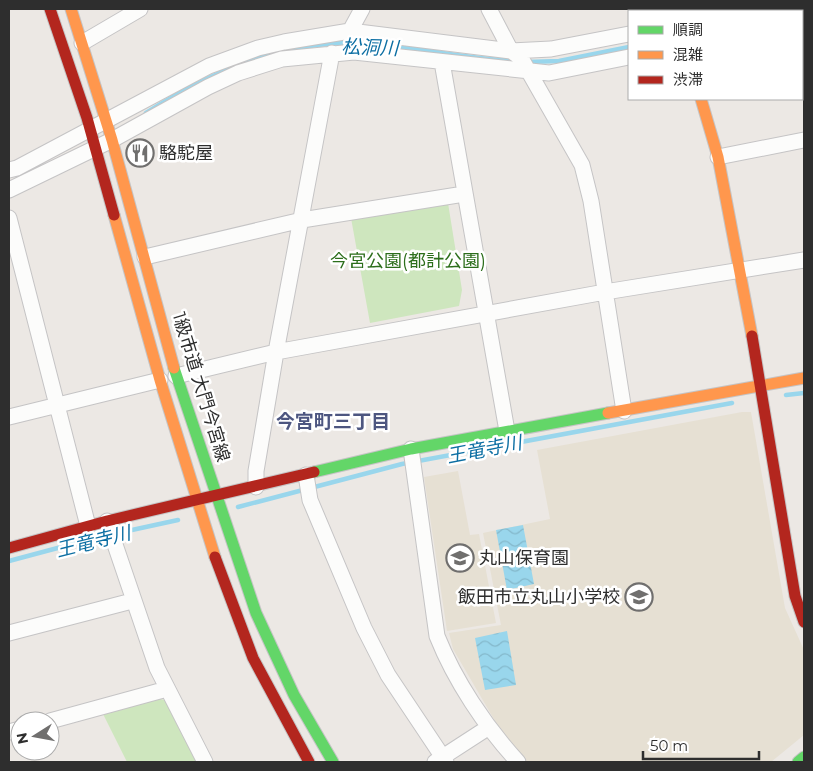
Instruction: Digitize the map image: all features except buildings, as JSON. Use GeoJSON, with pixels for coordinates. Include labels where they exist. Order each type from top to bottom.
{"type":"FeatureCollection","features":[{"type":"Feature","properties":{"kind":"street"},"geometry":{"type":"LineString","coordinates":[[50,9],[96,148],[160,380],[218,571],[253,658],[309,762]]}},
{"type":"Feature","properties":{"kind":"street","name":"1級市道 大門今宮線"},"geometry":{"type":"LineString","coordinates":[[71,9],[112,140],[176,376],[256,613],[294,695],[333,762]]}},
{"type":"Feature","properties":{"kind":"street"},"geometry":{"type":"LineString","coordinates":[[82,43],[140,9]]}},
{"type":"Feature","properties":{"kind":"street"},"geometry":{"type":"LineString","coordinates":[[256,487],[256,471],[276,352],[302,220],[341,43],[362,9]]}},
{"type":"Feature","properties":{"kind":"street"},"geometry":{"type":"LineString","coordinates":[[489,9],[582,165],[591,201],[624,411]]}},
{"type":"Feature","properties":{"kind":"street"},"geometry":{"type":"LineString","coordinates":[[9,190],[112,140],[238,73],[341,43],[354,52],[442,62],[522,62],[551,50],[628,34]]}},
{"type":"Feature","properties":{"kind":"street"},"geometry":{"type":"LineString","coordinates":[[9,170],[17,168],[209,66],[258,48],[341,43],[522,62],[549,73],[628,57]]}},
{"type":"Feature","properties":{"kind":"street"},"geometry":{"type":"LineString","coordinates":[[442,62],[464,194],[485,301],[485,314],[508,431]]}},
{"type":"Feature","properties":{"kind":"street"},"geometry":{"type":"LineString","coordinates":[[701,100],[718,157],[761,385],[796,596],[804,622]]}},
{"type":"Feature","properties":{"kind":"street"},"geometry":{"type":"LineString","coordinates":[[718,157],[804,140]]}},
{"type":"Feature","properties":{"kind":"street"},"geometry":{"type":"LineString","coordinates":[[145,257],[302,220],[464,194]]}},
{"type":"Feature","properties":{"kind":"street"},"geometry":{"type":"LineString","coordinates":[[9,218],[88,526]]}},
{"type":"Feature","properties":{"kind":"street"},"geometry":{"type":"LineString","coordinates":[[176,376],[276,352],[605,292],[804,260]]}},
{"type":"Feature","properties":{"kind":"street"},"geometry":{"type":"LineString","coordinates":[[9,548],[88,526],[110,530],[197,502],[256,487],[307,484],[412,458],[508,431],[804,378]]}},
{"type":"Feature","properties":{"kind":"street"},"geometry":{"type":"LineString","coordinates":[[9,417],[160,380]]}},
{"type":"Feature","properties":{"kind":"street"},"geometry":{"type":"LineString","coordinates":[[412,458],[437,636],[446,658],[489,726],[518,762]]}},
{"type":"Feature","properties":{"kind":"street"},"geometry":{"type":"LineString","coordinates":[[307,484],[364,628],[388,676],[441,761],[489,726]]}},
{"type":"Feature","properties":{"kind":"street"},"geometry":{"type":"LineString","coordinates":[[110,530],[132,601],[167,689],[205,762]]}},
{"type":"Feature","properties":{"kind":"street"},"geometry":{"type":"LineString","coordinates":[[9,633],[132,601]]}},
{"type":"Feature","properties":{"kind":"street"},"geometry":{"type":"LineString","coordinates":[[60,718],[167,689]]}},
{"type":"Feature","properties":{"kind":"street"},"geometry":{"type":"LineString","coordinates":[[798,762],[804,757]]}},
{"type":"Feature","properties":{"kind":"shaded area","name":"飯田市立丸山小学校"},"geometry":{"type":"Polygon","coordinates":[[[742,412],[751,412],[785,608],[804,650],[804,735],[771,762],[527,762],[502,733],[453,649],[449,633],[501,625],[483,533],[550,519],[537,450],[742,412]]]}},
{"type":"Feature","properties":{"kind":"shaded area","name":"丸山保育園"},"geometry":{"type":"Polygon","coordinates":[[[458,471],[470,535],[479,534],[496,623],[447,631],[424,477],[458,471]]]}},
{"type":"Feature","properties":{"kind":"green space","name":"今宮公園(都計公園)"},"geometry":{"type":"Polygon","coordinates":[[[448,203],[462,290],[459,306],[370,323],[351,218],[448,203]]]}},
{"type":"Feature","properties":{"kind":"green space"},"geometry":{"type":"Polygon","coordinates":[[[160,699],[165,700],[196,762],[127,762],[103,714],[160,699]]]}},
{"type":"Feature","properties":{"kind":"water"},"geometry":{"type":"Polygon","coordinates":[[[523,525],[534,584],[507,590],[496,530],[523,525]]]}},
{"type":"Feature","properties":{"kind":"water"},"geometry":{"type":"Polygon","coordinates":[[[507,631],[516,685],[485,690],[475,638],[507,631]]]}},
{"type":"Feature","properties":{"kind":"waterway","name":"松洞川"},"geometry":{"type":"LineString","coordinates":[[784,10],[789,9]]}},
{"type":"Feature","properties":{"kind":"waterway","name":"松洞川"},"geometry":{"type":"LineString","coordinates":[[146,113],[194,85],[245,63],[272,54],[326,44],[375,44],[476,58],[517,61]]}},
{"type":"Feature","properties":{"kind":"waterway","name":"松洞川"},"geometry":{"type":"LineString","coordinates":[[527,62],[559,61],[628,47]]}},
{"type":"Feature","properties":{"kind":"waterway","name":"王竜寺川"},"geometry":{"type":"LineString","coordinates":[[786,395],[804,393]]}},
{"type":"Feature","properties":{"kind":"waterway","name":"王竜寺川"},"geometry":{"type":"LineString","coordinates":[[238,507],[402,464],[732,403]]}},
{"type":"Feature","properties":{"kind":"waterway","name":"王竜寺川"},"geometry":{"type":"LineString","coordinates":[[9,561],[95,538],[178,520]]}},
{"type":"Feature","properties":{"kind":"traffic: fast"},"geometry":{"type":"LineString","coordinates":[[174,368],[256,613],[294,695],[333,762]]}},
{"type":"Feature","properties":{"kind":"traffic: fast"},"geometry":{"type":"LineString","coordinates":[[314,472],[411,449],[608,413]]}},
{"type":"Feature","properties":{"kind":"traffic: fast"},"geometry":{"type":"LineString","coordinates":[[798,762],[804,757]]}},
{"type":"Feature","properties":{"kind":"traffic: slow"},"geometry":{"type":"LineString","coordinates":[[71,9],[112,140],[174,368]]}},
{"type":"Feature","properties":{"kind":"traffic: slow"},"geometry":{"type":"LineString","coordinates":[[701,100],[718,157],[752,336]]}},
{"type":"Feature","properties":{"kind":"traffic: slow"},"geometry":{"type":"LineString","coordinates":[[114,215],[160,380],[215,557]]}},
{"type":"Feature","properties":{"kind":"traffic: slow"},"geometry":{"type":"LineString","coordinates":[[608,413],[804,378]]}},
{"type":"Feature","properties":{"kind":"traffic: jam"},"geometry":{"type":"LineString","coordinates":[[50,9],[87,118],[114,215]]}},
{"type":"Feature","properties":{"kind":"traffic: jam"},"geometry":{"type":"LineString","coordinates":[[752,336],[795,596],[804,622]]}},
{"type":"Feature","properties":{"kind":"traffic: jam"},"geometry":{"type":"LineString","coordinates":[[9,548],[107,521],[314,472]]}},
{"type":"Feature","properties":{"kind":"traffic: jam"},"geometry":{"type":"LineString","coordinates":[[215,557],[253,658],[309,762]]}},
{"type":"Feature","properties":{"kind":"place","name":"駱駝屋"},"geometry":{"type":"Point","coordinates":[140,153]}},
{"type":"Feature","properties":{"kind":"place","name":"丸山保育園"},"geometry":{"type":"Point","coordinates":[460,558]}},
{"type":"Feature","properties":{"kind":"place","name":"飯田市立丸山小学校"},"geometry":{"type":"Point","coordinates":[639,597]}},
{"type":"Feature","properties":{"kind":"district","name":"今宮町三丁目"},"geometry":{"type":"Point","coordinates":[333,421]}}]}
